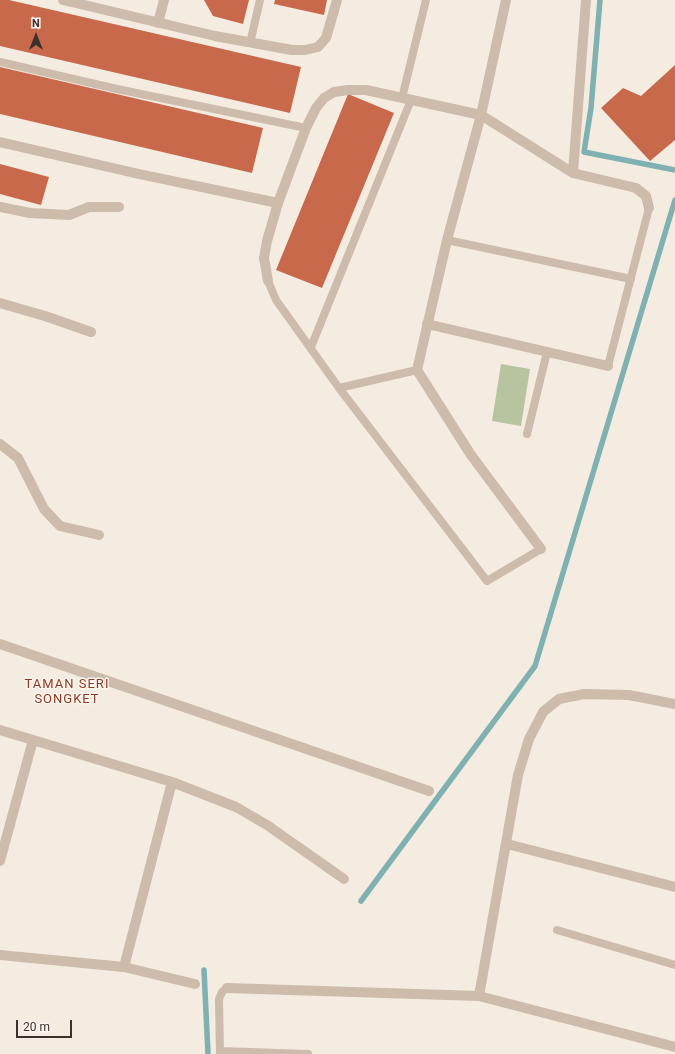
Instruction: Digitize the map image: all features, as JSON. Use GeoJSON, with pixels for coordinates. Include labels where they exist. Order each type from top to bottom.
{"type":"FeatureCollection","features":[{"type":"Feature","properties":{"kind":"street"},"geometry":{"type":"LineString","coordinates":[[63,0],[158,23],[250,43],[292,50],[305,50],[318,47],[326,38],[337,0]]}},
{"type":"Feature","properties":{"kind":"street"},"geometry":{"type":"LineString","coordinates":[[158,23],[164,0]]}},
{"type":"Feature","properties":{"kind":"street"},"geometry":{"type":"LineString","coordinates":[[506,0],[481,116],[447,240],[417,370],[471,454],[541,549]]}},
{"type":"Feature","properties":{"kind":"street"},"geometry":{"type":"LineString","coordinates":[[573,173],[586,0]]}},
{"type":"Feature","properties":{"kind":"street"},"geometry":{"type":"LineString","coordinates":[[268,281],[264,258],[267,241],[278,203],[306,128],[316,108],[324,98],[334,92],[366,90],[481,116],[573,173],[636,188],[646,196],[649,208]]}},
{"type":"Feature","properties":{"kind":"street"},"geometry":{"type":"LineString","coordinates":[[0,142],[147,176],[278,203]]}},
{"type":"Feature","properties":{"kind":"street"},"geometry":{"type":"LineString","coordinates":[[0,208],[30,213],[69,215],[89,207],[120,207]]}},
{"type":"Feature","properties":{"kind":"street"},"geometry":{"type":"LineString","coordinates":[[0,303],[45,316],[91,332]]}},
{"type":"Feature","properties":{"kind":"street"},"geometry":{"type":"LineString","coordinates":[[427,324],[608,366]]}},
{"type":"Feature","properties":{"kind":"street"},"geometry":{"type":"LineString","coordinates":[[0,444],[18,458],[44,509],[60,526],[99,535]]}},
{"type":"Feature","properties":{"kind":"street"},"geometry":{"type":"LineString","coordinates":[[0,644],[428,791]]}},
{"type":"Feature","properties":{"kind":"street"},"geometry":{"type":"LineString","coordinates":[[479,996],[518,776],[529,739],[543,712],[559,699],[584,694],[629,695],[675,704]]}},
{"type":"Feature","properties":{"kind":"street"},"geometry":{"type":"LineString","coordinates":[[0,730],[172,782],[236,807],[267,825],[344,879]]}},
{"type":"Feature","properties":{"kind":"street"},"geometry":{"type":"LineString","coordinates":[[0,861],[32,740]]}},
{"type":"Feature","properties":{"kind":"street"},"geometry":{"type":"LineString","coordinates":[[124,967],[172,782]]}},
{"type":"Feature","properties":{"kind":"street"},"geometry":{"type":"LineString","coordinates":[[507,844],[675,887]]}},
{"type":"Feature","properties":{"kind":"street"},"geometry":{"type":"LineString","coordinates":[[0,955],[124,967],[195,984]]}},
{"type":"Feature","properties":{"kind":"street"},"geometry":{"type":"LineString","coordinates":[[227,988],[479,996],[675,1047]]}},
{"type":"Feature","properties":{"kind":"lane"},"geometry":{"type":"LineString","coordinates":[[250,43],[260,0]]}},
{"type":"Feature","properties":{"kind":"lane"},"geometry":{"type":"LineString","coordinates":[[310,347],[407,99],[426,0]]}},
{"type":"Feature","properties":{"kind":"lane"},"geometry":{"type":"LineString","coordinates":[[0,62],[117,89],[306,128]]}},
{"type":"Feature","properties":{"kind":"lane"},"geometry":{"type":"LineString","coordinates":[[608,366],[649,208]]}},
{"type":"Feature","properties":{"kind":"lane"},"geometry":{"type":"LineString","coordinates":[[447,240],[631,279]]}},
{"type":"Feature","properties":{"kind":"lane"},"geometry":{"type":"LineString","coordinates":[[268,281],[276,300],[339,388],[487,582],[541,549]]}},
{"type":"Feature","properties":{"kind":"lane"},"geometry":{"type":"LineString","coordinates":[[527,434],[547,352]]}},
{"type":"Feature","properties":{"kind":"lane"},"geometry":{"type":"LineString","coordinates":[[339,388],[417,370]]}},
{"type":"Feature","properties":{"kind":"lane"},"geometry":{"type":"LineString","coordinates":[[557,930],[675,965]]}},
{"type":"Feature","properties":{"kind":"lane"},"geometry":{"type":"LineString","coordinates":[[227,988],[222,992],[219,999],[220,1053],[308,1054]]}},
{"type":"Feature","properties":{"kind":"green space"},"geometry":{"type":"Polygon","coordinates":[[[501,364],[530,369],[521,426],[492,421],[501,364]]]}},
{"type":"Feature","properties":{"kind":"building"},"geometry":{"type":"Polygon","coordinates":[[[0,0],[9,0],[301,67],[290,113],[0,46],[0,0]]]}},
{"type":"Feature","properties":{"kind":"building"},"geometry":{"type":"Polygon","coordinates":[[[204,0],[249,0],[243,24],[213,16],[204,0]]]}},
{"type":"Feature","properties":{"kind":"building"},"geometry":{"type":"Polygon","coordinates":[[[275,0],[327,0],[324,15],[274,4],[275,0]]]}},
{"type":"Feature","properties":{"kind":"building"},"geometry":{"type":"Polygon","coordinates":[[[675,65],[675,140],[650,161],[601,108],[623,88],[641,96],[675,65]]]}},
{"type":"Feature","properties":{"kind":"building"},"geometry":{"type":"Polygon","coordinates":[[[0,67],[263,128],[252,173],[0,114],[0,67]]]}},
{"type":"Feature","properties":{"kind":"building"},"geometry":{"type":"Polygon","coordinates":[[[348,94],[394,113],[322,288],[276,270],[348,94]]]}},
{"type":"Feature","properties":{"kind":"building"},"geometry":{"type":"Polygon","coordinates":[[[0,164],[49,177],[41,205],[0,194],[0,164]]]}},
{"type":"Feature","properties":{"kind":"waterway"},"geometry":{"type":"LineString","coordinates":[[600,0],[591,108],[584,152],[675,170]]}},
{"type":"Feature","properties":{"kind":"waterway"},"geometry":{"type":"LineString","coordinates":[[361,901],[535,666],[675,200]]}},
{"type":"Feature","properties":{"kind":"waterway"},"geometry":{"type":"LineString","coordinates":[[204,970],[208,1054]]}},
{"type":"Feature","properties":{"kind":"district","name":"TAMAN SERI SONGKET"},"geometry":{"type":"Point","coordinates":[67,692]}}]}
